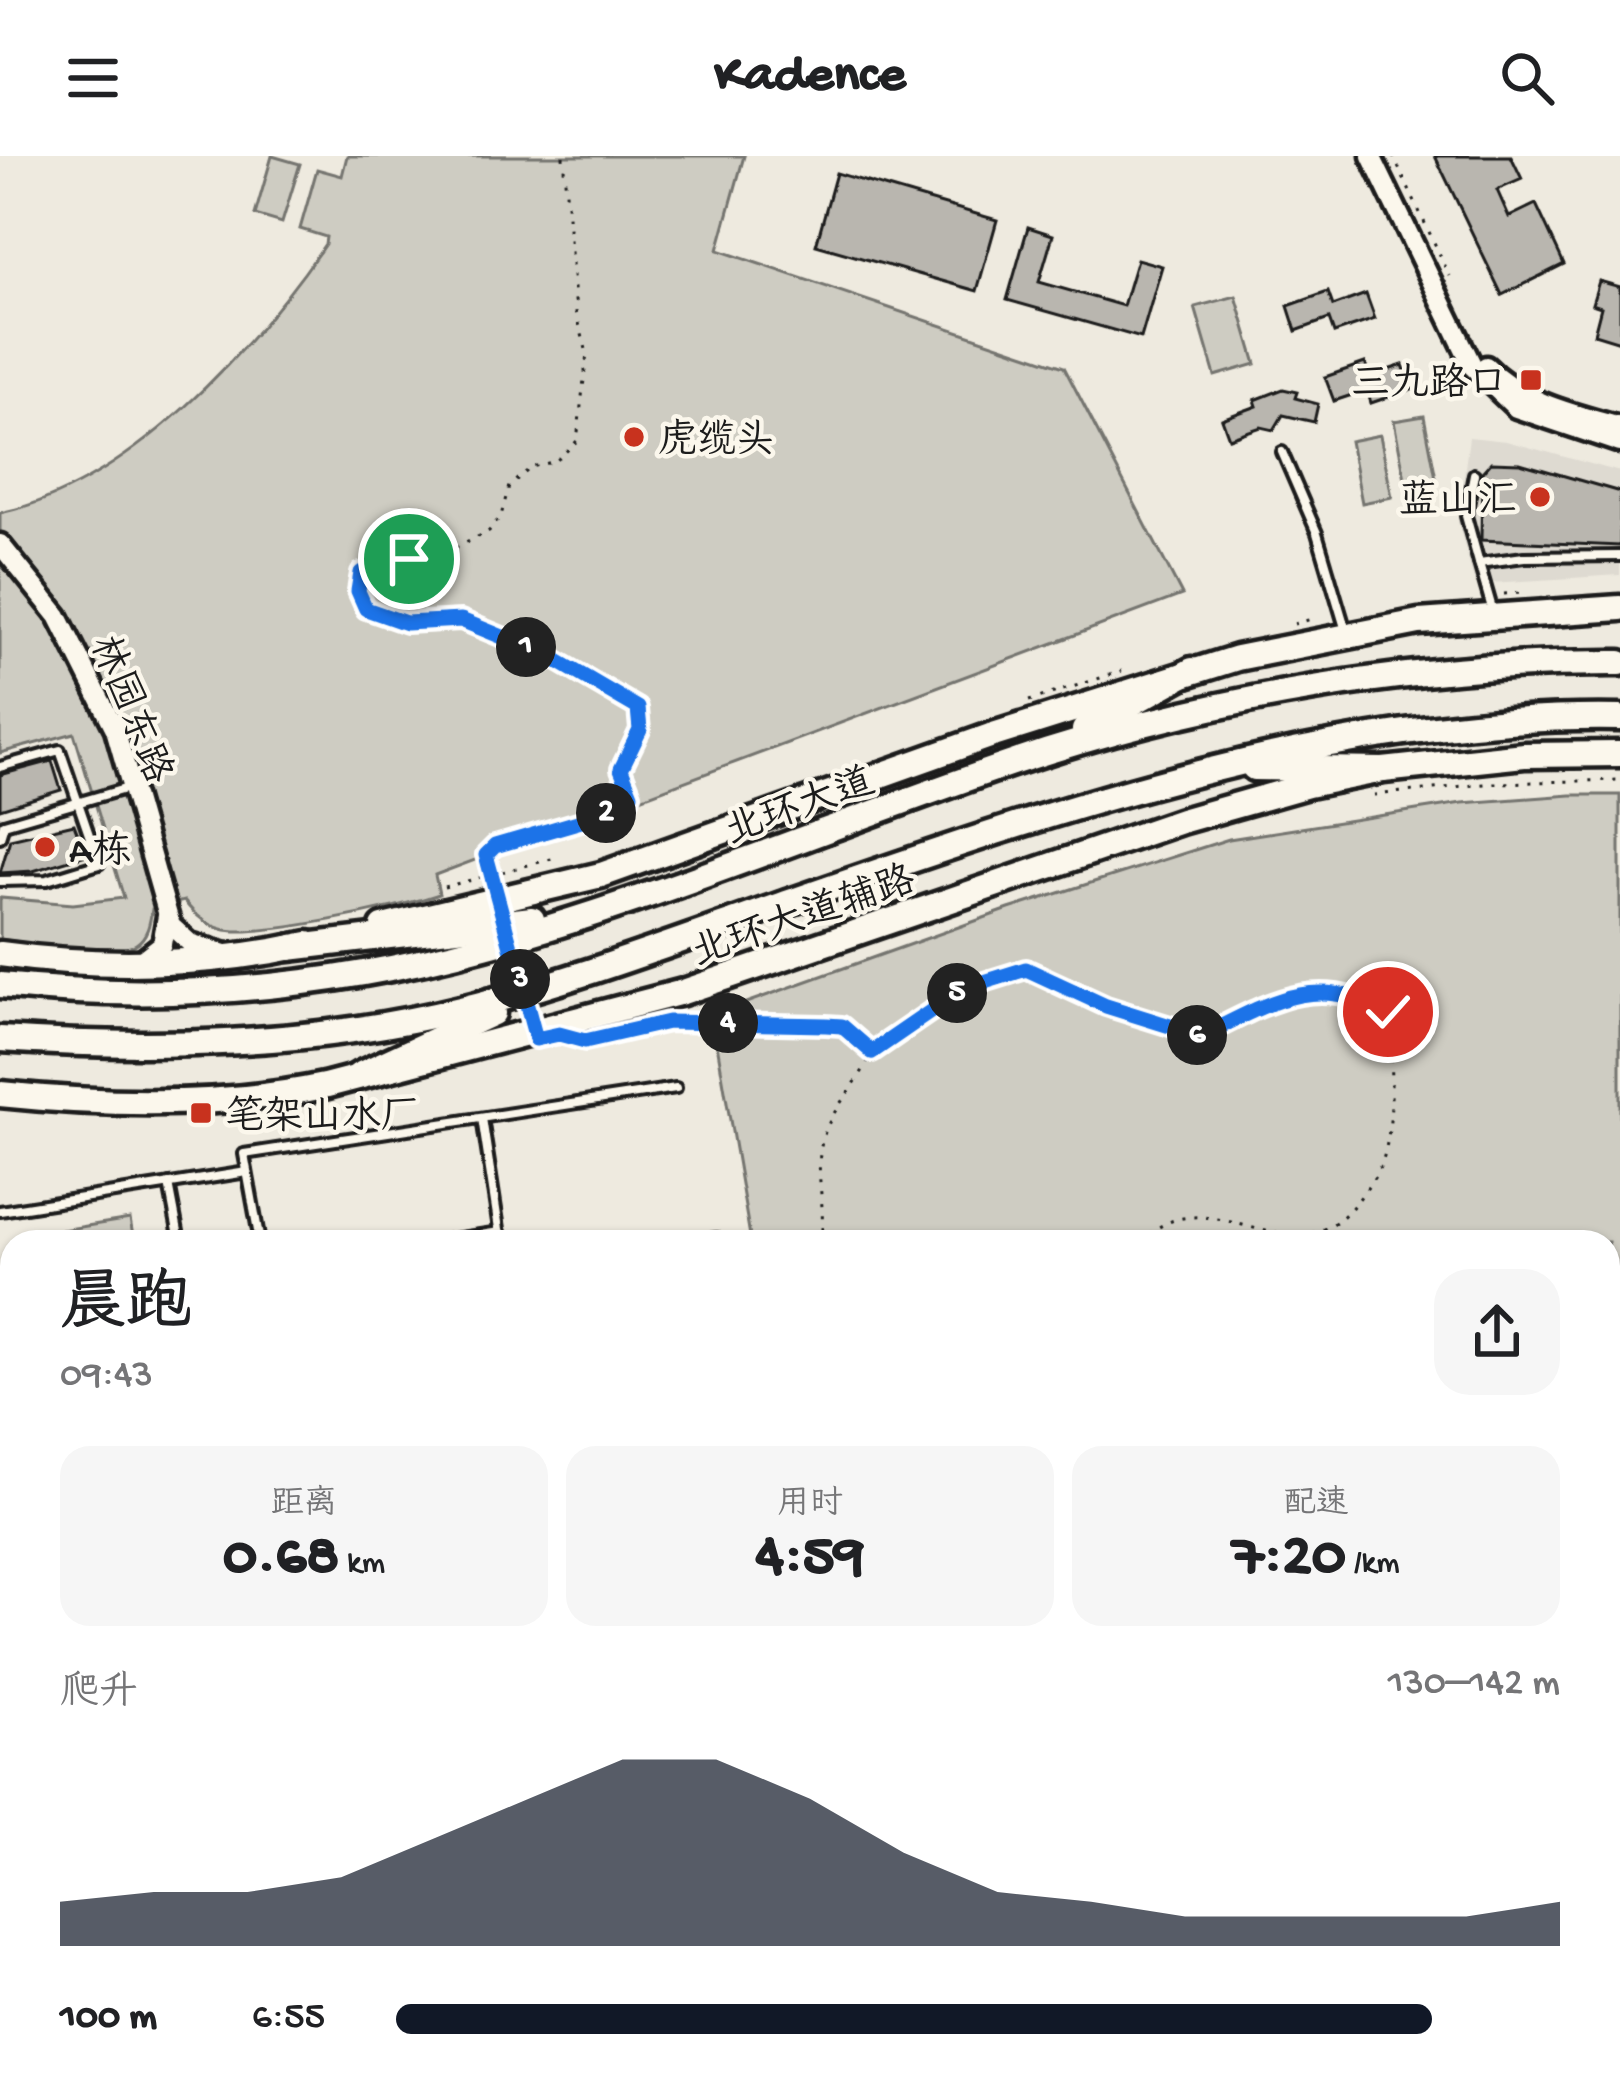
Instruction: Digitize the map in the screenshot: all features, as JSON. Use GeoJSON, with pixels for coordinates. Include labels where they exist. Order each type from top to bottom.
{"type":"FeatureCollection","features":[{"type":"Feature","properties":{"kind":"main road"},"geometry":{"type":"LineString","coordinates":[[289,948],[601,874],[1192,670],[1347,633],[1493,614],[1620,608]]}},
{"type":"Feature","properties":{"kind":"main road","name":"北环大道"},"geometry":{"type":"LineString","coordinates":[[0,982],[119,993],[280,985],[386,969],[483,946],[623,902],[1018,761],[1202,712],[1414,675],[1620,663]]}},
{"type":"Feature","properties":{"kind":"main road"},"geometry":{"type":"LineString","coordinates":[[1018,761],[1124,712],[1192,670]]}},
{"type":"Feature","properties":{"kind":"main road"},"geometry":{"type":"LineString","coordinates":[[0,1039],[101,1046],[216,1043],[333,1032],[458,1010],[579,976],[1044,816],[1222,766],[1381,736],[1620,718]]}},
{"type":"Feature","properties":{"kind":"main road","name":"北环大道辅路"},"geometry":{"type":"LineString","coordinates":[[0,1094],[183,1101],[283,1094],[683,992],[1181,821],[1308,785],[1383,770],[1524,755],[1620,754]]}},
{"type":"Feature","properties":{"kind":"main road"},"geometry":{"type":"LineString","coordinates":[[1222,766],[1383,770]]}},
{"type":"Feature","properties":{"kind":"main road"},"geometry":{"type":"LineString","coordinates":[[0,954],[92,962],[238,955],[395,939],[623,902]]}},
{"type":"Feature","properties":{"kind":"main road"},"geometry":{"type":"LineString","coordinates":[[0,982],[92,962]]}},
{"type":"Feature","properties":{"kind":"main road"},"geometry":{"type":"LineString","coordinates":[[359,1075],[579,976]]}},
{"type":"Feature","properties":{"kind":"street"},"geometry":{"type":"LineString","coordinates":[[1371,156],[1474,368],[1516,408],[1620,443]]}},
{"type":"Feature","properties":{"kind":"street"},"geometry":{"type":"LineString","coordinates":[[1461,342],[1517,390],[1550,406],[1620,427]]}},
{"type":"Feature","properties":{"kind":"street","name":"林园东路"},"geometry":{"type":"LineString","coordinates":[[0,544],[36,584],[81,657],[115,729],[167,916]]}},
{"type":"Feature","properties":{"kind":"street"},"geometry":{"type":"LineString","coordinates":[[167,916],[174,930],[190,943],[238,955]]}},
{"type":"Feature","properties":{"kind":"street"},"geometry":{"type":"LineString","coordinates":[[139,962],[164,942],[167,916]]}},
{"type":"Feature","properties":{"kind":"lane"},"geometry":{"type":"LineString","coordinates":[[1282,452],[1317,533],[1347,633]]}},
{"type":"Feature","properties":{"kind":"lane"},"geometry":{"type":"LineString","coordinates":[[1474,473],[1466,516],[1493,614]]}},
{"type":"Feature","properties":{"kind":"lane"},"geometry":{"type":"LineString","coordinates":[[1479,563],[1524,557],[1620,556]]}},
{"type":"Feature","properties":{"kind":"lane"},"geometry":{"type":"LineString","coordinates":[[0,767],[60,749],[99,864],[60,878],[0,881]]}},
{"type":"Feature","properties":{"kind":"lane"},"geometry":{"type":"LineString","coordinates":[[0,837],[4,824],[134,786]]}},
{"type":"Feature","properties":{"kind":"lane"},"geometry":{"type":"LineString","coordinates":[[258,1230],[244,1154],[676,1088]]}},
{"type":"Feature","properties":{"kind":"lane"},"geometry":{"type":"LineString","coordinates":[[482,1118],[500,1230]]}},
{"type":"Feature","properties":{"kind":"lane"},"geometry":{"type":"LineString","coordinates":[[0,1211],[247,1172]]}},
{"type":"Feature","properties":{"kind":"lane"},"geometry":{"type":"LineString","coordinates":[[170,1184],[178,1230]]}},
{"type":"Feature","properties":{"kind":"path"},"geometry":{"type":"LineString","coordinates":[[562,156],[575,312],[586,353],[577,440],[556,461],[532,467],[509,486],[501,516],[489,531],[450,551],[430,551],[361,573],[358,591],[366,609],[382,618],[406,623],[461,620],[549,656],[638,708],[640,730],[621,769],[631,794],[626,808],[495,846],[486,855],[536,1039],[559,1034],[585,1041],[668,1022],[826,1025],[842,1026],[872,1052]]}},
{"type":"Feature","properties":{"kind":"path"},"geometry":{"type":"LineString","coordinates":[[1393,156],[1458,292]]}},
{"type":"Feature","properties":{"kind":"path"},"geometry":{"type":"LineString","coordinates":[[1292,625],[1315,618]]}},
{"type":"Feature","properties":{"kind":"path"},"geometry":{"type":"LineString","coordinates":[[1028,701],[1128,669]]}},
{"type":"Feature","properties":{"kind":"path"},"geometry":{"type":"LineString","coordinates":[[1368,795],[1494,783],[1620,780]]}},
{"type":"Feature","properties":{"kind":"path"},"geometry":{"type":"LineString","coordinates":[[444,887],[559,856]]}},
{"type":"Feature","properties":{"kind":"path"},"geometry":{"type":"LineString","coordinates":[[493,890],[515,885]]}},
{"type":"Feature","properties":{"kind":"path"},"geometry":{"type":"LineString","coordinates":[[820,1230],[818,1161],[824,1136],[836,1109],[862,1077],[872,1052],[965,988],[1026,969],[1106,1006],[1202,1036],[1258,1008],[1314,991],[1356,994],[1388,1012],[1390,1113],[1385,1154],[1374,1180],[1345,1218],[1325,1230]]}},
{"type":"Feature","properties":{"kind":"path"},"geometry":{"type":"LineString","coordinates":[[1156,1230],[1174,1216],[1200,1214],[1270,1230]]}},
{"type":"Feature","properties":{"kind":"shaded area"},"geometry":{"type":"Polygon","coordinates":[[[272,156],[300,164],[282,223],[255,215],[272,156]]]}},
{"type":"Feature","properties":{"kind":"shaded area"},"geometry":{"type":"Polygon","coordinates":[[[347,156],[744,156],[718,250],[1064,367],[1182,595],[435,875],[439,894],[421,900],[329,920],[239,931],[211,925],[184,901],[152,909],[140,941],[109,950],[0,939],[0,898],[73,904],[124,898],[74,733],[0,753],[0,513],[49,498],[96,474],[141,444],[224,368],[325,244],[326,237],[300,229],[317,169],[342,176],[347,156]]]}},
{"type":"Feature","properties":{"kind":"shaded area"},"geometry":{"type":"Polygon","coordinates":[[[1236,296],[1256,364],[1215,376],[1195,307],[1236,296]]]}},
{"type":"Feature","properties":{"kind":"shaded area"},"geometry":{"type":"Polygon","coordinates":[[[1424,416],[1436,478],[1406,484],[1394,421],[1424,416]]]}},
{"type":"Feature","properties":{"kind":"shaded area"},"geometry":{"type":"Polygon","coordinates":[[[1380,435],[1392,497],[1362,503],[1350,441],[1380,435]]]}},
{"type":"Feature","properties":{"kind":"shaded area","name":"蓝山汇"},"geometry":{"type":"Polygon","coordinates":[[[1469,437],[1506,441],[1620,472],[1620,575],[1475,584],[1458,522],[1469,437]]]}},
{"type":"Feature","properties":{"kind":"shaded area"},"geometry":{"type":"Polygon","coordinates":[[[1620,795],[1620,1230],[749,1230],[712,1015],[1009,909],[1229,839],[1462,803],[1620,795]]]}},
{"type":"Feature","properties":{"kind":"shaded area"},"geometry":{"type":"Polygon","coordinates":[[[130,1219],[132,1230],[62,1230],[130,1219]]]}},
{"type":"Feature","properties":{"kind":"building"},"geometry":{"type":"Polygon","coordinates":[[[1435,156],[1511,156],[1522,179],[1497,190],[1509,217],[1536,204],[1564,264],[1502,295],[1435,156]]]}},
{"type":"Feature","properties":{"kind":"building"},"geometry":{"type":"Polygon","coordinates":[[[836,173],[997,220],[977,291],[816,245],[836,173]]]}},
{"type":"Feature","properties":{"kind":"building"},"geometry":{"type":"Polygon","coordinates":[[[1028,227],[1053,235],[1039,282],[1123,306],[1137,259],[1162,266],[1141,338],[1007,300],[1028,227]]]}},
{"type":"Feature","properties":{"kind":"building"},"geometry":{"type":"Polygon","coordinates":[[[1599,281],[1620,287],[1620,342],[1594,334],[1601,307],[1592,304],[1599,281]]]}},
{"type":"Feature","properties":{"kind":"building"},"geometry":{"type":"Polygon","coordinates":[[[1328,292],[1333,306],[1366,294],[1375,319],[1334,333],[1329,319],[1296,331],[1288,306],[1328,292]]]}},
{"type":"Feature","properties":{"kind":"building"},"geometry":{"type":"Polygon","coordinates":[[[1365,363],[1370,376],[1403,365],[1412,389],[1371,403],[1367,390],[1334,401],[1325,377],[1365,363]]]}},
{"type":"Feature","properties":{"kind":"building"},"geometry":{"type":"Polygon","coordinates":[[[1283,389],[1318,404],[1314,422],[1283,415],[1274,430],[1261,427],[1229,438],[1222,419],[1257,406],[1255,400],[1283,389]]]}},
{"type":"Feature","properties":{"kind":"building"},"geometry":{"type":"Polygon","coordinates":[[[1491,462],[1520,463],[1620,492],[1620,546],[1481,540],[1482,472],[1491,462]]]}},
{"type":"Feature","properties":{"kind":"building"},"geometry":{"type":"Polygon","coordinates":[[[52,761],[61,790],[0,809],[0,775],[52,761]]]}},
{"type":"Feature","properties":{"kind":"building","name":"A栋"},"geometry":{"type":"Polygon","coordinates":[[[74,824],[86,855],[33,871],[0,873],[10,839],[74,824]]]}},
{"type":"Feature","properties":{"kind":"place","name":"三九路口"},"geometry":{"type":"Point","coordinates":[1531,380]}},
{"type":"Feature","properties":{"kind":"place","name":"虎缆头"},"geometry":{"type":"Point","coordinates":[634,437]}},
{"type":"Feature","properties":{"kind":"place","name":"蓝山汇"},"geometry":{"type":"Point","coordinates":[1540,497]}},
{"type":"Feature","properties":{"kind":"place","name":"A栋"},"geometry":{"type":"Point","coordinates":[45,847]}},
{"type":"Feature","properties":{"kind":"place","name":"笔架山水厂"},"geometry":{"type":"Point","coordinates":[201,1113]}},
{"type":"Feature","properties":{"kind":"route"},"geometry":{"type":"LineString","coordinates":[[409,559],[361,573],[358,591],[366,609],[406,623],[461,620],[549,656],[638,708],[640,730],[621,769],[631,794],[626,808],[495,846],[486,855],[536,1039],[559,1034],[585,1041],[668,1022],[826,1025],[842,1026],[860,1036],[872,1052],[965,988],[1026,969],[1106,1006],[1202,1036],[1258,1008],[1314,991],[1356,994],[1388,1012]]}}]}
